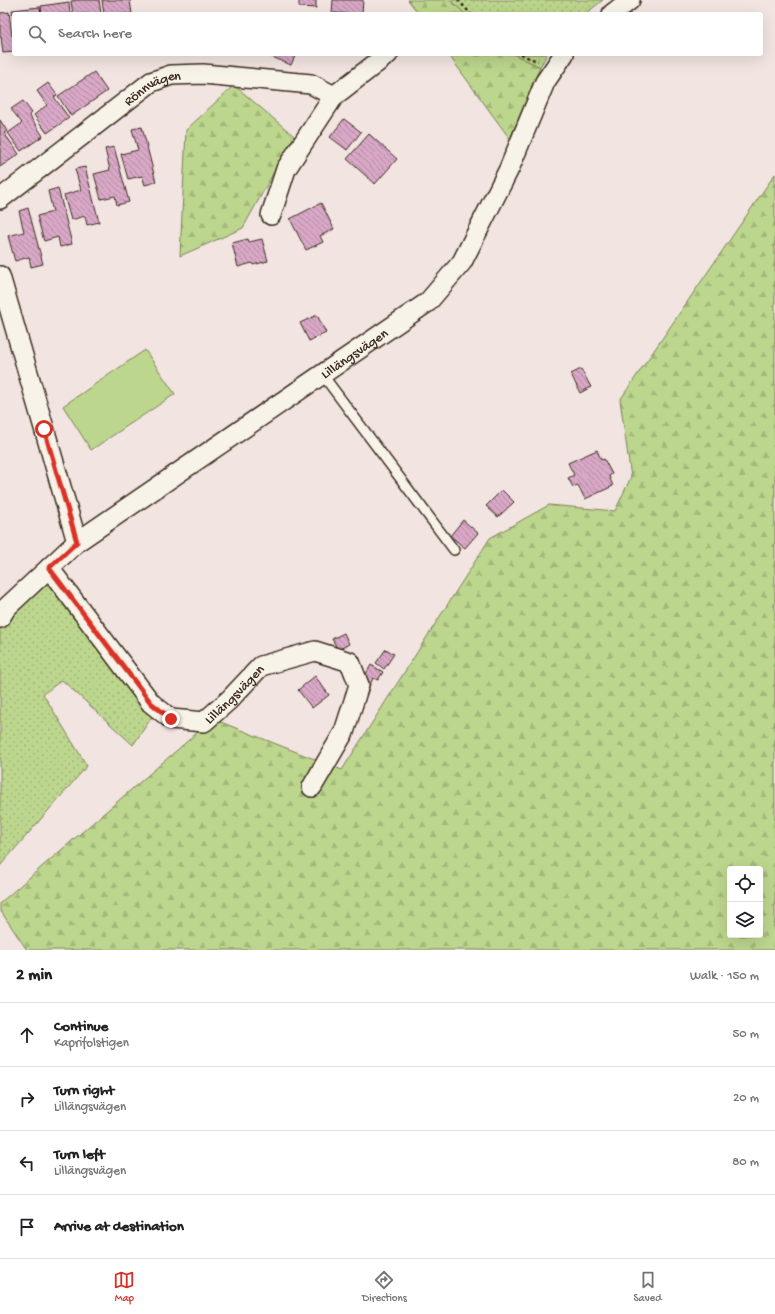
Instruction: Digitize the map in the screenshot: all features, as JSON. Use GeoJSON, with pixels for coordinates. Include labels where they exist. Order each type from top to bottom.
{"type":"FeatureCollection","features":[{"type":"Feature","properties":{"kind":"street"},"geometry":{"type":"LineString","coordinates":[[615,12],[630,0]]}},
{"type":"Feature","properties":{"kind":"street"},"geometry":{"type":"LineString","coordinates":[[271,216],[286,169],[334,96],[385,56]]}},
{"type":"Feature","properties":{"kind":"street","name":"Lillängsvägen"},"geometry":{"type":"LineString","coordinates":[[0,618],[6,608],[77,542],[428,302],[462,262],[509,169],[545,82],[563,56]]}},
{"type":"Feature","properties":{"kind":"street","name":"Rönnvägen"},"geometry":{"type":"LineString","coordinates":[[0,199],[151,82],[171,75],[203,74],[311,84],[334,96]]}},
{"type":"Feature","properties":{"kind":"street"},"geometry":{"type":"LineString","coordinates":[[0,276],[77,542]]}},
{"type":"Feature","properties":{"kind":"street","name":"Lillängsvägen"},"geometry":{"type":"LineString","coordinates":[[49,568],[151,703],[171,719],[204,722],[229,700],[261,666],[315,651],[350,662],[359,685],[344,732],[312,787]]}},
{"type":"Feature","properties":{"kind":"lane"},"geometry":{"type":"LineString","coordinates":[[322,374],[454,550]]}},
{"type":"Feature","properties":{"kind":"path"},"geometry":{"type":"LineString","coordinates":[[458,0],[469,12]]}},
{"type":"Feature","properties":{"kind":"green space"},"geometry":{"type":"Polygon","coordinates":[[[408,0],[450,0],[463,12],[417,12],[408,0]]]}},
{"type":"Feature","properties":{"kind":"green space"},"geometry":{"type":"Polygon","coordinates":[[[450,0],[603,0],[588,12],[463,12],[450,0]]]}},
{"type":"Feature","properties":{"kind":"green space"},"geometry":{"type":"Polygon","coordinates":[[[449,56],[517,56],[540,67],[510,139],[449,56]]]}},
{"type":"Feature","properties":{"kind":"green space"},"geometry":{"type":"Polygon","coordinates":[[[517,56],[546,56],[540,67],[517,56]]]}},
{"type":"Feature","properties":{"kind":"green space"},"geometry":{"type":"Polygon","coordinates":[[[234,85],[294,136],[243,228],[180,256],[186,130],[234,85]]]}},
{"type":"Feature","properties":{"kind":"green space"},"geometry":{"type":"Polygon","coordinates":[[[775,174],[775,950],[27,950],[0,910],[0,903],[213,719],[342,770],[490,538],[549,505],[615,511],[631,477],[620,400],[775,174]]]}},
{"type":"Feature","properties":{"kind":"green space"},"geometry":{"type":"Polygon","coordinates":[[[145,350],[175,394],[91,450],[63,406],[145,350]]]}},
{"type":"Feature","properties":{"kind":"green space"},"geometry":{"type":"Polygon","coordinates":[[[49,581],[154,714],[133,745],[62,680],[43,694],[87,766],[0,866],[0,624],[49,581]]]}},
{"type":"Feature","properties":{"kind":"building"},"geometry":{"type":"Polygon","coordinates":[[[99,0],[101,12],[73,12],[71,1],[99,0]]]}},
{"type":"Feature","properties":{"kind":"building"},"geometry":{"type":"Polygon","coordinates":[[[102,0],[130,0],[132,12],[104,12],[102,0]]]}},
{"type":"Feature","properties":{"kind":"building"},"geometry":{"type":"Polygon","coordinates":[[[299,0],[316,0],[316,8],[299,7],[299,0]]]}},
{"type":"Feature","properties":{"kind":"building"},"geometry":{"type":"Polygon","coordinates":[[[333,0],[363,0],[362,12],[332,12],[333,0]]]}},
{"type":"Feature","properties":{"kind":"building"},"geometry":{"type":"Polygon","coordinates":[[[69,2],[70,12],[42,12],[41,6],[69,2]]]}},
{"type":"Feature","properties":{"kind":"building"},"geometry":{"type":"Polygon","coordinates":[[[40,7],[41,12],[12,12],[12,10],[40,7]]]}},
{"type":"Feature","properties":{"kind":"building"},"geometry":{"type":"Polygon","coordinates":[[[9,12],[12,36],[12,52],[3,53],[0,37],[0,13],[9,12]]]}},
{"type":"Feature","properties":{"kind":"building"},"geometry":{"type":"Polygon","coordinates":[[[270,56],[295,56],[291,65],[270,56]]]}},
{"type":"Feature","properties":{"kind":"building"},"geometry":{"type":"Polygon","coordinates":[[[94,72],[107,91],[71,116],[58,96],[94,72]]]}},
{"type":"Feature","properties":{"kind":"building"},"geometry":{"type":"Polygon","coordinates":[[[48,83],[57,95],[54,97],[69,118],[47,133],[34,115],[47,105],[37,91],[48,83]]]}},
{"type":"Feature","properties":{"kind":"building"},"geometry":{"type":"Polygon","coordinates":[[[23,101],[32,113],[29,115],[43,136],[21,151],[8,133],[22,123],[11,109],[23,101]]]}},
{"type":"Feature","properties":{"kind":"building"},"geometry":{"type":"Polygon","coordinates":[[[344,119],[361,132],[347,150],[330,137],[344,119]]]}},
{"type":"Feature","properties":{"kind":"building"},"geometry":{"type":"Polygon","coordinates":[[[0,120],[7,131],[4,133],[19,154],[0,167],[0,120]]]}},
{"type":"Feature","properties":{"kind":"building"},"geometry":{"type":"Polygon","coordinates":[[[142,127],[156,182],[145,185],[142,176],[128,179],[121,154],[138,150],[132,129],[142,127]]]}},
{"type":"Feature","properties":{"kind":"building"},"geometry":{"type":"Polygon","coordinates":[[[369,134],[397,159],[375,184],[347,159],[369,134]]]}},
{"type":"Feature","properties":{"kind":"building"},"geometry":{"type":"Polygon","coordinates":[[[114,147],[129,202],[117,205],[115,196],[101,199],[94,174],[110,170],[105,149],[114,147]]]}},
{"type":"Feature","properties":{"kind":"building"},"geometry":{"type":"Polygon","coordinates":[[[85,167],[99,222],[87,225],[85,216],[71,220],[64,195],[81,190],[75,169],[85,167]]]}},
{"type":"Feature","properties":{"kind":"building"},"geometry":{"type":"Polygon","coordinates":[[[58,188],[72,244],[60,247],[58,237],[44,241],[37,216],[53,212],[48,191],[58,188]]]}},
{"type":"Feature","properties":{"kind":"building"},"geometry":{"type":"Polygon","coordinates":[[[321,203],[334,229],[320,236],[323,242],[306,250],[290,219],[321,203]]]}},
{"type":"Feature","properties":{"kind":"building"},"geometry":{"type":"Polygon","coordinates":[[[28,208],[43,264],[31,267],[29,257],[15,261],[8,236],[24,232],[19,211],[28,208]]]}},
{"type":"Feature","properties":{"kind":"building"},"geometry":{"type":"Polygon","coordinates":[[[248,239],[249,242],[262,239],[268,261],[238,267],[232,243],[248,239]]]}},
{"type":"Feature","properties":{"kind":"building"},"geometry":{"type":"Polygon","coordinates":[[[317,315],[326,333],[309,341],[300,323],[317,315]]]}},
{"type":"Feature","properties":{"kind":"building"},"geometry":{"type":"Polygon","coordinates":[[[581,369],[591,387],[580,393],[571,374],[581,369]]]}},
{"type":"Feature","properties":{"kind":"building"},"geometry":{"type":"Polygon","coordinates":[[[597,450],[601,460],[604,459],[612,474],[609,476],[613,486],[585,499],[578,485],[573,487],[568,478],[574,475],[568,463],[597,450]]]}},
{"type":"Feature","properties":{"kind":"building"},"geometry":{"type":"Polygon","coordinates":[[[502,490],[514,502],[498,517],[486,506],[502,490]]]}},
{"type":"Feature","properties":{"kind":"building"},"geometry":{"type":"Polygon","coordinates":[[[463,520],[478,533],[465,548],[450,536],[463,520]]]}},
{"type":"Feature","properties":{"kind":"building"},"geometry":{"type":"Polygon","coordinates":[[[344,633],[349,644],[338,650],[332,639],[344,633]]]}},
{"type":"Feature","properties":{"kind":"building"},"geometry":{"type":"Polygon","coordinates":[[[386,649],[394,654],[384,669],[376,663],[386,649]]]}},
{"type":"Feature","properties":{"kind":"building"},"geometry":{"type":"Polygon","coordinates":[[[371,665],[383,672],[378,680],[373,678],[370,685],[362,681],[371,665]]]}},
{"type":"Feature","properties":{"kind":"building"},"geometry":{"type":"Polygon","coordinates":[[[315,676],[329,695],[312,708],[298,690],[315,676]]]}},
{"type":"Feature","properties":{"kind":"route"},"geometry":{"type":"LineString","coordinates":[[44,429],[77,542],[49,568],[151,703],[171,719]]}}]}
